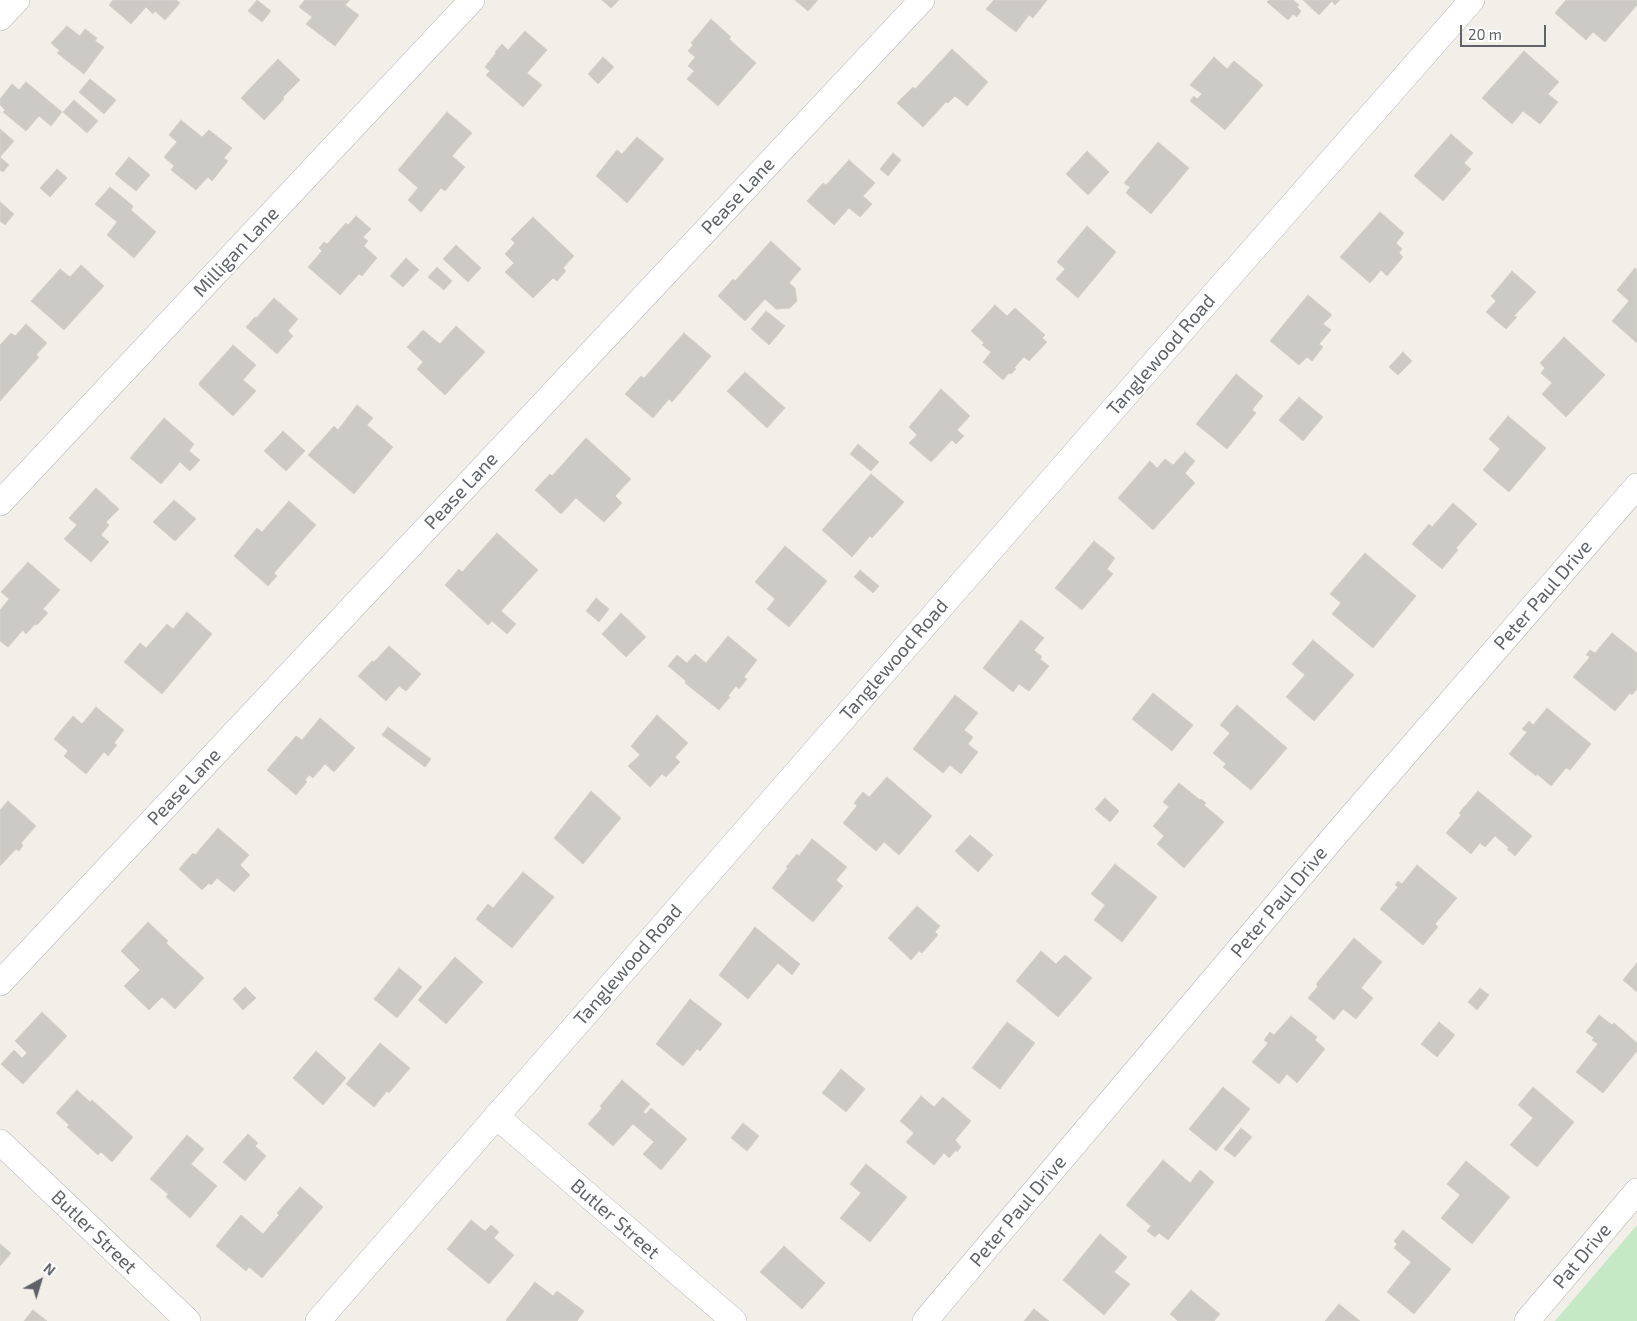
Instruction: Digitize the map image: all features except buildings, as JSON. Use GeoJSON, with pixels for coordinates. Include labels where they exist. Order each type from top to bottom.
{"type":"FeatureCollection","features":[{"type":"Feature","properties":{"kind":"street"},"geometry":{"type":"LineString","coordinates":[[0,18],[17,0]]}},
{"type":"Feature","properties":{"kind":"street","name":"Milligan Lane"},"geometry":{"type":"LineString","coordinates":[[0,503],[472,0]]}},
{"type":"Feature","properties":{"kind":"street","name":"Pease Lane"},"geometry":{"type":"LineString","coordinates":[[0,983],[922,0]]}},
{"type":"Feature","properties":{"kind":"street","name":"Tanglewood Road"},"geometry":{"type":"LineString","coordinates":[[318,1321],[1472,0]]}},
{"type":"Feature","properties":{"kind":"street","name":"Peter Paul Drive"},"geometry":{"type":"LineString","coordinates":[[925,1321],[1332,839],[1637,486]]}},
{"type":"Feature","properties":{"kind":"street","name":"Butler Street"},"geometry":{"type":"LineString","coordinates":[[496,1116],[734,1321]]}},
{"type":"Feature","properties":{"kind":"street","name":"Butler Street"},"geometry":{"type":"LineString","coordinates":[[0,1142],[188,1321]]}},
{"type":"Feature","properties":{"kind":"street","name":"Pat Drive"},"geometry":{"type":"LineString","coordinates":[[1527,1321],[1637,1191]]}},
{"type":"Feature","properties":{"kind":"green space"},"geometry":{"type":"Polygon","coordinates":[[[1637,1225],[1637,1321],[1555,1321],[1637,1225]]]}}]}
